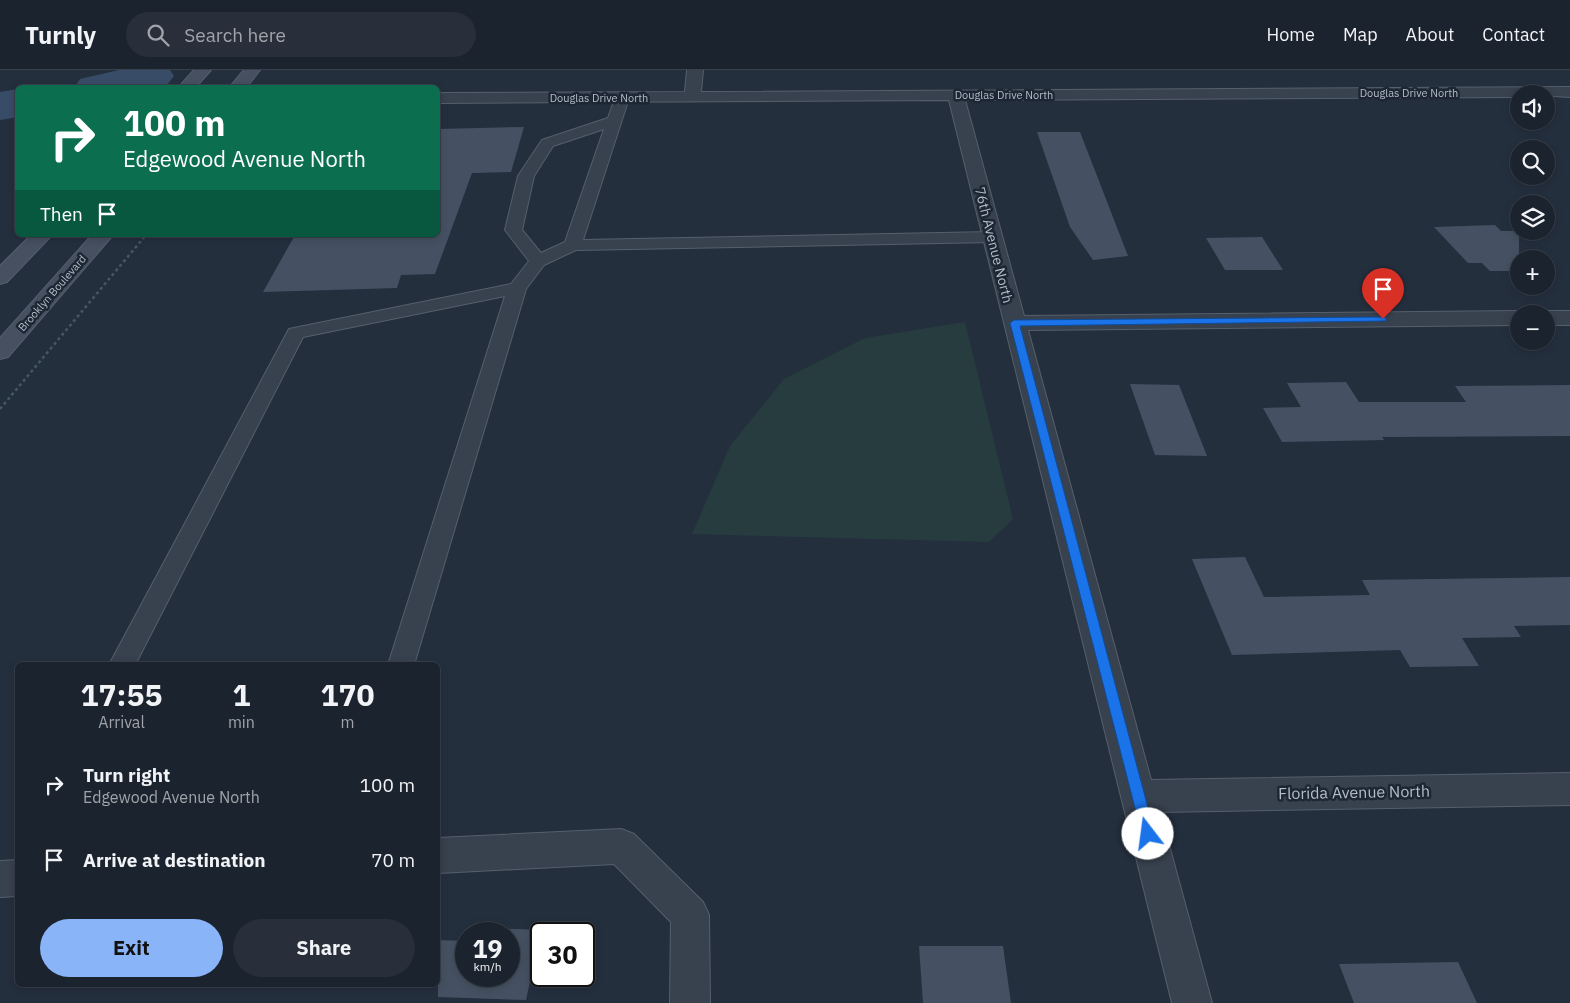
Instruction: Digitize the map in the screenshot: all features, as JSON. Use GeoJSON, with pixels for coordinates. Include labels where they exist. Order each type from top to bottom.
{"type":"FeatureCollection","features":[{"type":"Feature","properties":{"kind":"main road"},"geometry":{"type":"LineString","coordinates":[[189,85],[203,70]]}},
{"type":"Feature","properties":{"kind":"main road"},"geometry":{"type":"LineString","coordinates":[[240,85],[252,70]]}},
{"type":"Feature","properties":{"kind":"main road"},"geometry":{"type":"LineString","coordinates":[[0,278],[40,237]]}},
{"type":"Feature","properties":{"kind":"main road","name":"Brooklyn Boulevard"},"geometry":{"type":"LineString","coordinates":[[0,352],[101,237]]}},
{"type":"Feature","properties":{"kind":"street"},"geometry":{"type":"LineString","coordinates":[[692,98],[695,70]]}},
{"type":"Feature","properties":{"kind":"street","name":"Douglas Drive North"},"geometry":{"type":"LineString","coordinates":[[440,98],[1570,92]]}},
{"type":"Feature","properties":{"kind":"street","name":"76th Avenue North"},"geometry":{"type":"LineString","coordinates":[[956,96],[1192,1003]]}},
{"type":"Feature","properties":{"kind":"street"},"geometry":{"type":"LineString","coordinates":[[1014,323],[1510,318]]}},
{"type":"Feature","properties":{"kind":"street"},"geometry":{"type":"LineString","coordinates":[[1555,318],[1570,318]]}},
{"type":"Feature","properties":{"kind":"street","name":"Florida Avenue North"},"geometry":{"type":"LineString","coordinates":[[1138,796],[1570,789]]}},
{"type":"Feature","properties":{"kind":"street"},"geometry":{"type":"LineString","coordinates":[[440,856],[621,846],[690,915],[690,1003]]}},
{"type":"Feature","properties":{"kind":"street"},"geometry":{"type":"LineString","coordinates":[[0,879],[15,878]]}},
{"type":"Feature","properties":{"kind":"lane"},"geometry":{"type":"LineString","coordinates":[[573,245],[622,98]]}},
{"type":"Feature","properties":{"kind":"lane"},"geometry":{"type":"LineString","coordinates":[[538,261],[513,230],[526,176],[547,144],[614,121]]}},
{"type":"Feature","properties":{"kind":"lane"},"geometry":{"type":"LineString","coordinates":[[402,662],[517,288],[538,261],[573,245],[992,237]]}},
{"type":"Feature","properties":{"kind":"lane"},"geometry":{"type":"LineString","coordinates":[[124,662],[296,333],[517,288]]}},
{"type":"Feature","properties":{"kind":"path"},"geometry":{"type":"LineString","coordinates":[[0,409],[144,237]]}},
{"type":"Feature","properties":{"kind":"green space"},"geometry":{"type":"Polygon","coordinates":[[[965,322],[1013,519],[989,542],[692,534],[730,446],[784,379],[865,338],[965,322]]]}},
{"type":"Feature","properties":{"kind":"building"},"geometry":{"type":"Polygon","coordinates":[[[524,127],[511,172],[472,173],[435,274],[401,275],[397,288],[263,292],[294,237],[440,237],[440,129],[524,127]]]}},
{"type":"Feature","properties":{"kind":"building"},"geometry":{"type":"Polygon","coordinates":[[[1037,132],[1080,132],[1128,256],[1093,260],[1070,227],[1037,132]]]}},
{"type":"Feature","properties":{"kind":"building"},"geometry":{"type":"Polygon","coordinates":[[[1495,225],[1501,231],[1510,231],[1510,240],[1519,240],[1519,250],[1510,250],[1510,271],[1490,271],[1482,263],[1468,263],[1434,227],[1495,225]]]}},
{"type":"Feature","properties":{"kind":"building"},"geometry":{"type":"Polygon","coordinates":[[[1262,237],[1283,270],[1225,270],[1206,238],[1262,237]]]}},
{"type":"Feature","properties":{"kind":"building"},"geometry":{"type":"Polygon","coordinates":[[[1346,382],[1359,402],[1466,402],[1455,386],[1570,385],[1570,436],[1382,437],[1384,440],[1282,442],[1263,408],[1301,407],[1287,383],[1346,382]]]}},
{"type":"Feature","properties":{"kind":"building"},"geometry":{"type":"Polygon","coordinates":[[[1130,384],[1179,385],[1207,456],[1155,455],[1130,384]]]}},
{"type":"Feature","properties":{"kind":"building"},"geometry":{"type":"Polygon","coordinates":[[[1245,557],[1264,597],[1370,595],[1362,580],[1570,577],[1570,625],[1514,626],[1521,637],[1462,638],[1479,666],[1410,667],[1400,650],[1232,655],[1192,559],[1245,557]]]}},
{"type":"Feature","properties":{"kind":"building"},"geometry":{"type":"Polygon","coordinates":[[[520,929],[530,930],[530,981],[526,1000],[438,997],[438,987],[440,987],[440,940],[455,941],[455,987],[520,987],[520,929]]]}},
{"type":"Feature","properties":{"kind":"building"},"geometry":{"type":"Polygon","coordinates":[[[919,946],[1003,946],[1011,1003],[923,1003],[919,946]]]}},
{"type":"Feature","properties":{"kind":"building"},"geometry":{"type":"Polygon","coordinates":[[[1458,962],[1477,1003],[1354,1003],[1339,964],[1458,962]]]}},
{"type":"Feature","properties":{"kind":"waterway"},"geometry":{"type":"LineString","coordinates":[[110,85],[152,76]]}},
{"type":"Feature","properties":{"kind":"waterway"},"geometry":{"type":"LineString","coordinates":[[0,106],[15,104]]}},
{"type":"Feature","properties":{"kind":"route"},"geometry":{"type":"LineString","coordinates":[[1148,834],[1014,323],[1383,319]]}}]}
